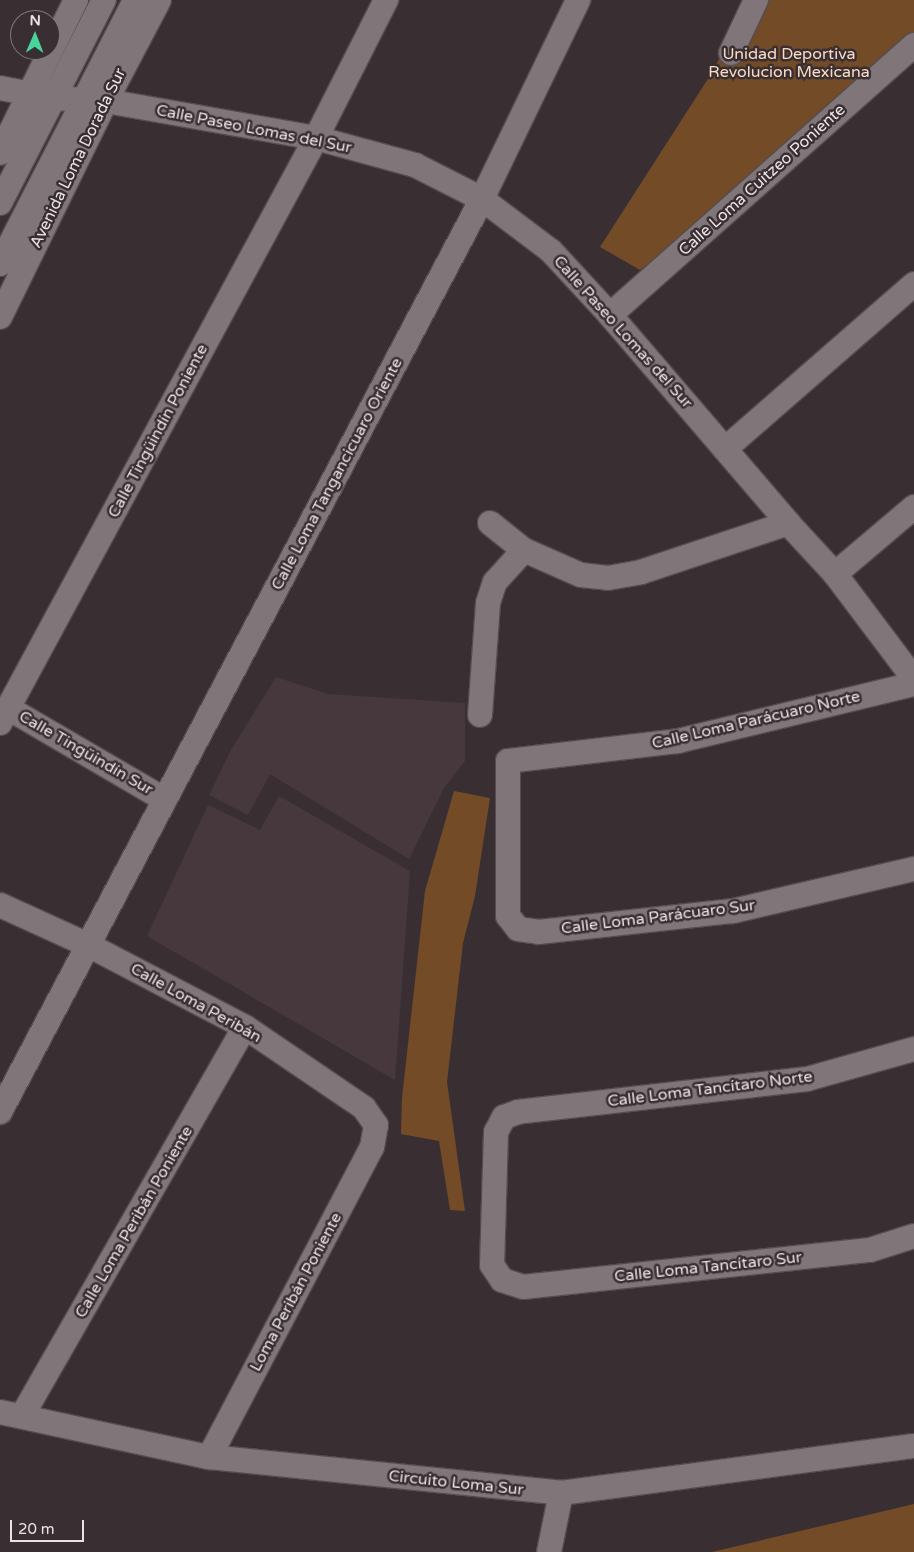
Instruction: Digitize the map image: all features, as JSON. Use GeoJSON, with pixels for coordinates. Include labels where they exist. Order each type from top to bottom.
{"type":"FeatureCollection","features":[{"type":"Feature","properties":{"kind":"street"},"geometry":{"type":"LineString","coordinates":[[0,153],[76,0]]}},
{"type":"Feature","properties":{"kind":"street"},"geometry":{"type":"LineString","coordinates":[[0,203],[52,98],[104,0]]}},
{"type":"Feature","properties":{"kind":"street","name":"Avenida Loma Dorada Sur"},"geometry":{"type":"LineString","coordinates":[[0,264],[135,0]]}},
{"type":"Feature","properties":{"kind":"street","name":"Avenida Loma Dorada Sur"},"geometry":{"type":"LineString","coordinates":[[0,317],[106,101],[159,0]]}},
{"type":"Feature","properties":{"kind":"street","name":"Calle Tingüindín Poniente"},"geometry":{"type":"LineString","coordinates":[[4,716],[316,138],[386,0]]}},
{"type":"Feature","properties":{"kind":"street","name":"Calle Loma Tangancicuaro Oriente"},"geometry":{"type":"LineString","coordinates":[[0,1112],[90,946],[164,799],[482,199],[578,0]]}},
{"type":"Feature","properties":{"kind":"street"},"geometry":{"type":"LineString","coordinates":[[731,52],[756,0]]}},
{"type":"Feature","properties":{"kind":"street","name":"Calle Loma Cuitzeo Poniente"},"geometry":{"type":"LineString","coordinates":[[610,315],[914,45]]}},
{"type":"Feature","properties":{"kind":"street","name":"Calle Paseo Lomas del Sur"},"geometry":{"type":"LineString","coordinates":[[0,88],[52,98],[106,101],[316,138],[415,166],[482,199],[551,251],[610,315],[788,523],[835,574],[914,679]]}},
{"type":"Feature","properties":{"kind":"street"},"geometry":{"type":"LineString","coordinates":[[725,449],[914,284]]}},
{"type":"Feature","properties":{"kind":"street"},"geometry":{"type":"LineString","coordinates":[[835,574],[914,507]]}},
{"type":"Feature","properties":{"kind":"street"},"geometry":{"type":"LineString","coordinates":[[490,522],[524,550],[581,575],[608,578],[641,572],[788,523]]}},
{"type":"Feature","properties":{"kind":"street"},"geometry":{"type":"LineString","coordinates":[[480,715],[488,603],[495,582],[524,550]]}},
{"type":"Feature","properties":{"kind":"street","name":"Calle Loma Parácuaro Norte"},"geometry":{"type":"LineString","coordinates":[[518,929],[508,916],[508,761],[678,741],[914,684]]}},
{"type":"Feature","properties":{"kind":"street","name":"Calle Tingüindín Sur"},"geometry":{"type":"LineString","coordinates":[[4,716],[164,799]]}},
{"type":"Feature","properties":{"kind":"street","name":"Calle Loma Parácuaro Sur"},"geometry":{"type":"LineString","coordinates":[[518,929],[539,932],[733,911],[914,869]]}},
{"type":"Feature","properties":{"kind":"street","name":"Calle Loma Peribán"},"geometry":{"type":"LineString","coordinates":[[0,905],[90,946],[245,1027],[364,1108],[376,1124]]}},
{"type":"Feature","properties":{"kind":"street","name":"Calle Loma Peribán Poniente"},"geometry":{"type":"LineString","coordinates":[[11,1414],[245,1027]]}},
{"type":"Feature","properties":{"kind":"street","name":"Calle Loma Tancítaro Norte"},"geometry":{"type":"LineString","coordinates":[[502,1280],[492,1265],[496,1132],[504,1117],[518,1112],[807,1079],[914,1050]]}},
{"type":"Feature","properties":{"kind":"street","name":"Loma Peribán Poniente"},"geometry":{"type":"LineString","coordinates":[[209,1457],[372,1147],[376,1124]]}},
{"type":"Feature","properties":{"kind":"street","name":"Calle Loma Tancítaro Sur"},"geometry":{"type":"LineString","coordinates":[[502,1280],[522,1288],[870,1250],[914,1236]]}},
{"type":"Feature","properties":{"kind":"street","name":"Circuito Loma Sur"},"geometry":{"type":"LineString","coordinates":[[11,1414],[209,1457],[562,1493],[914,1446]]}},
{"type":"Feature","properties":{"kind":"street"},"geometry":{"type":"LineString","coordinates":[[549,1552],[562,1493]]}},
{"type":"Feature","properties":{"kind":"shaded area"},"geometry":{"type":"Polygon","coordinates":[[[276,677],[328,694],[465,703],[465,761],[444,788],[409,859],[270,774],[248,815],[209,795],[231,750],[276,677]]]}},
{"type":"Feature","properties":{"kind":"shaded area"},"geometry":{"type":"Polygon","coordinates":[[[279,796],[410,871],[395,1080],[147,936],[208,805],[260,830],[279,796]]]}},
{"type":"Feature","properties":{"kind":"green space","name":"Unidad Deportiva Revolucion Mexicana"},"geometry":{"type":"Polygon","coordinates":[[[749,0],[914,0],[914,38],[720,207],[640,270],[600,247],[713,71],[749,0]]]}},
{"type":"Feature","properties":{"kind":"green space"},"geometry":{"type":"Polygon","coordinates":[[[454,791],[490,798],[475,896],[463,943],[447,1082],[465,1211],[450,1210],[439,1141],[401,1134],[402,1098],[425,891],[454,791]]]}},
{"type":"Feature","properties":{"kind":"green space"},"geometry":{"type":"Polygon","coordinates":[[[914,1504],[914,1552],[712,1552],[914,1504]]]}}]}
